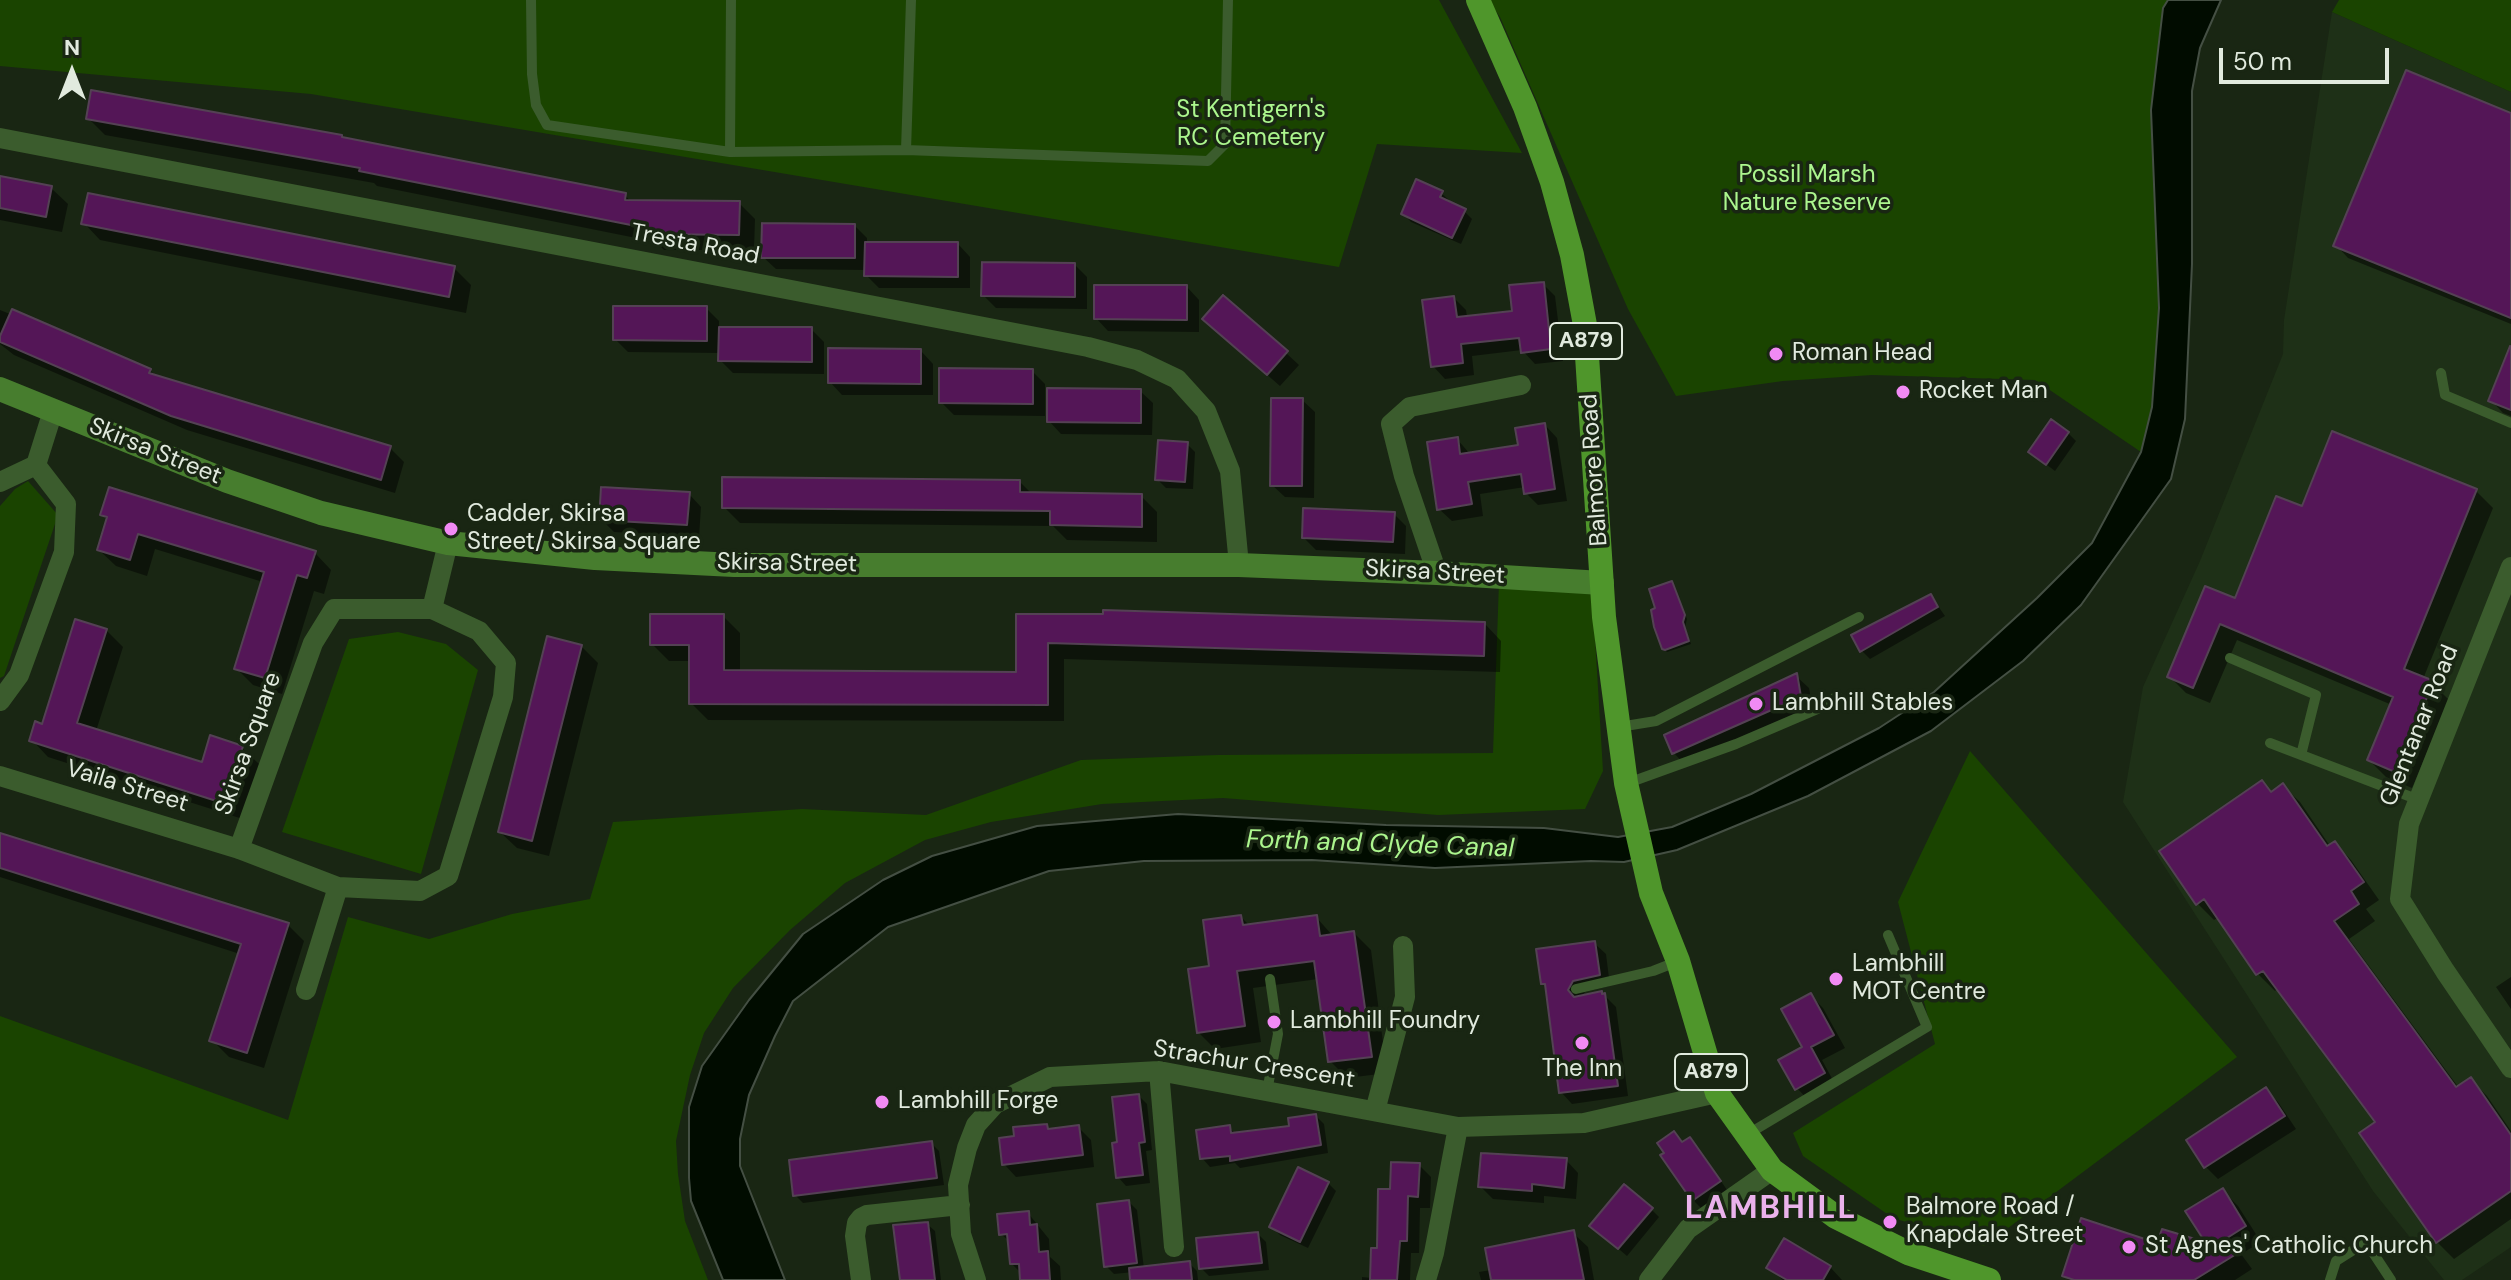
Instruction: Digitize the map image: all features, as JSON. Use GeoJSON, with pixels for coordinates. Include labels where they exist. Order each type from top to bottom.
{"type":"FeatureCollection","features":[{"type":"Feature","properties":{"kind":"main road","name":"Balmore Road"},"geometry":{"type":"LineString","coordinates":[[1478,0],[1525,107],[1552,182],[1572,255],[1585,325],[1602,583],[1617,727],[1641,855],[1651,893],[1678,961]]}},
{"type":"Feature","properties":{"kind":"main road","name":"A879"},"geometry":{"type":"LineString","coordinates":[[1678,961],[1717,1093],[1772,1170],[1848,1223],[1908,1253],[1989,1280]]}},
{"type":"Feature","properties":{"kind":"street","name":"Tresta Road"},"geometry":{"type":"LineString","coordinates":[[0,138],[1088,347],[1137,360],[1177,379],[1206,411],[1230,471],[1239,565]]}},
{"type":"Feature","properties":{"kind":"street"},"geometry":{"type":"LineString","coordinates":[[1437,573],[1404,476],[1391,424],[1410,407],[1521,385]]}},
{"type":"Feature","properties":{"kind":"street","name":"Skirsa Street"},"geometry":{"type":"LineString","coordinates":[[0,389],[227,481],[321,513],[448,543],[595,558],[734,565],[1239,565],[1602,583]]}},
{"type":"Feature","properties":{"kind":"street"},"geometry":{"type":"LineString","coordinates":[[0,482],[36,465],[53,411]]}},
{"type":"Feature","properties":{"kind":"street"},"geometry":{"type":"LineString","coordinates":[[0,701],[19,675],[64,552],[66,504],[36,465]]}},
{"type":"Feature","properties":{"kind":"street"},"geometry":{"type":"LineString","coordinates":[[432,609],[448,543]]}},
{"type":"Feature","properties":{"kind":"street","name":"Glentanar Road"},"geometry":{"type":"LineString","coordinates":[[2511,567],[2409,824],[2400,899],[2511,1068]]}},
{"type":"Feature","properties":{"kind":"street","name":"Skirsa Square"},"geometry":{"type":"LineString","coordinates":[[334,609],[432,609],[479,631],[506,663],[503,697],[448,876],[420,891],[338,887],[239,849],[313,643],[334,609]]}},
{"type":"Feature","properties":{"kind":"street","name":"Vaila Street"},"geometry":{"type":"LineString","coordinates":[[0,776],[239,849]]}},
{"type":"Feature","properties":{"kind":"street"},"geometry":{"type":"LineString","coordinates":[[306,990],[338,887]]}},
{"type":"Feature","properties":{"kind":"street"},"geometry":{"type":"LineString","coordinates":[[1375,1111],[1405,997],[1403,946]]}},
{"type":"Feature","properties":{"kind":"street"},"geometry":{"type":"LineString","coordinates":[[1159,1071],[1174,1247]]}},
{"type":"Feature","properties":{"kind":"street","name":"Strachur Crescent"},"geometry":{"type":"LineString","coordinates":[[976,1280],[961,1234],[958,1185],[967,1148],[976,1125],[995,1104],[1050,1077],[1159,1071],[1458,1127],[1584,1123],[1717,1093]]}},
{"type":"Feature","properties":{"kind":"street"},"geometry":{"type":"LineString","coordinates":[[1426,1280],[1458,1127]]}},
{"type":"Feature","properties":{"kind":"street"},"geometry":{"type":"LineString","coordinates":[[1649,1280],[1688,1229],[1772,1170]]}},
{"type":"Feature","properties":{"kind":"street"},"geometry":{"type":"LineString","coordinates":[[861,1280],[855,1236],[861,1218],[960,1205]]}},
{"type":"Feature","properties":{"kind":"lane"},"geometry":{"type":"LineString","coordinates":[[531,0],[532,74],[536,105],[547,125],[730,152],[906,150],[1208,161],[1225,144],[1228,0]]}},
{"type":"Feature","properties":{"kind":"lane"},"geometry":{"type":"LineString","coordinates":[[730,152],[731,0]]}},
{"type":"Feature","properties":{"kind":"lane"},"geometry":{"type":"LineString","coordinates":[[906,150],[911,0]]}},
{"type":"Feature","properties":{"kind":"lane"},"geometry":{"type":"LineString","coordinates":[[2441,373],[2445,395],[2511,423]]}},
{"type":"Feature","properties":{"kind":"lane"},"geometry":{"type":"LineString","coordinates":[[1617,727],[1656,721],[1859,617]]}},
{"type":"Feature","properties":{"kind":"lane"},"geometry":{"type":"LineString","coordinates":[[2230,658],[2316,695],[2301,755]]}},
{"type":"Feature","properties":{"kind":"lane"},"geometry":{"type":"LineString","coordinates":[[1626,783],[1736,744],[1820,708],[1837,696]]}},
{"type":"Feature","properties":{"kind":"lane"},"geometry":{"type":"LineString","coordinates":[[2270,743],[2419,800]]}},
{"type":"Feature","properties":{"kind":"lane"},"geometry":{"type":"LineString","coordinates":[[1746,1135],[1927,1027],[1888,935]]}},
{"type":"Feature","properties":{"kind":"lane"},"geometry":{"type":"LineString","coordinates":[[1576,989],[1653,971],[1678,961]]}},
{"type":"Feature","properties":{"kind":"lane"},"geometry":{"type":"LineString","coordinates":[[1267,1092],[1278,1034],[1270,979]]}},
{"type":"Feature","properties":{"kind":"lane"},"geometry":{"type":"LineString","coordinates":[[2330,1280],[2336,1261],[2366,1242],[2391,1280]]}},
{"type":"Feature","properties":{"kind":"shaded area"},"geometry":{"type":"Polygon","coordinates":[[[2332,12],[2511,92],[2511,1247],[2462,1280],[2444,1280],[2373,1191],[2123,802],[2143,687],[2200,561],[2283,354],[2284,320],[2332,12]]]}},
{"type":"Feature","properties":{"kind":"green space","name":"St Kentigern's RC Cemetery"},"geometry":{"type":"Polygon","coordinates":[[[0,0],[1439,0],[1522,153],[1377,144],[1339,267],[311,94],[0,66],[0,0]]]}},
{"type":"Feature","properties":{"kind":"green space","name":"Possil Marsh Nature Reserve"},"geometry":{"type":"Polygon","coordinates":[[[1488,0],[2168,0],[2163,8],[2151,110],[2159,308],[2152,407],[2141,452],[2035,380],[1872,375],[1783,381],[1676,396],[1628,309],[1500,17],[1488,0]]]}},
{"type":"Feature","properties":{"kind":"green space"},"geometry":{"type":"Polygon","coordinates":[[[2339,0],[2511,0],[2511,92],[2332,12],[2339,0]]]}},
{"type":"Feature","properties":{"kind":"green space"},"geometry":{"type":"Polygon","coordinates":[[[28,481],[58,515],[4,676],[0,678],[0,506],[15,489],[28,481]]]}},
{"type":"Feature","properties":{"kind":"green space"},"geometry":{"type":"Polygon","coordinates":[[[1499,582],[1592,588],[1603,771],[1585,809],[1438,815],[1223,798],[1102,804],[991,822],[925,840],[845,883],[790,930],[733,988],[704,1033],[690,1075],[676,1141],[685,1221],[708,1280],[0,1280],[0,1016],[288,1120],[348,917],[429,939],[512,914],[590,899],[613,822],[802,809],[926,815],[1081,760],[1218,755],[1493,753],[1499,582]]]}},
{"type":"Feature","properties":{"kind":"green space"},"geometry":{"type":"Polygon","coordinates":[[[398,632],[446,644],[478,670],[421,874],[282,832],[349,639],[398,632]]]}},
{"type":"Feature","properties":{"kind":"green space"},"geometry":{"type":"Polygon","coordinates":[[[1970,751],[2237,1057],[1984,1246],[1893,1218],[1803,1156],[1793,1133],[1935,1044],[1898,902],[1970,751]]]}},
{"type":"Feature","properties":{"kind":"water","name":"Forth and Clyde Canal"},"geometry":{"type":"Polygon","coordinates":[[[2168,0],[2221,0],[2200,48],[2192,91],[2192,264],[2185,419],[2171,479],[2081,605],[2023,661],[1931,731],[1808,796],[1677,850],[1624,862],[1435,868],[1312,860],[1144,861],[1049,871],[888,927],[793,1001],[775,1036],[749,1095],[740,1139],[740,1166],[785,1280],[723,1280],[691,1201],[689,1107],[702,1066],[749,1000],[803,934],[883,880],[932,856],[1037,826],[1178,814],[1386,825],[1544,828],[1618,837],[1672,827],[1751,794],[1879,728],[1934,692],[2092,543],[2141,452],[2152,407],[2159,308],[2151,110],[2163,8],[2168,0]]]}},
{"type":"Feature","properties":{"kind":"building"},"geometry":{"type":"Polygon","coordinates":[[[2406,70],[2511,113],[2511,318],[2333,246],[2406,70]]]}},
{"type":"Feature","properties":{"kind":"building"},"geometry":{"type":"Polygon","coordinates":[[[91,90],[342,135],[626,193],[625,200],[740,201],[739,235],[646,234],[646,228],[359,171],[360,168],[86,119],[91,90]]]}},
{"type":"Feature","properties":{"kind":"building"},"geometry":{"type":"Polygon","coordinates":[[[0,176],[52,186],[46,217],[0,208],[0,176]]]}},
{"type":"Feature","properties":{"kind":"building"},"geometry":{"type":"Polygon","coordinates":[[[1416,179],[1443,191],[1440,197],[1466,209],[1452,238],[1401,214],[1416,179]]]}},
{"type":"Feature","properties":{"kind":"building"},"geometry":{"type":"Polygon","coordinates":[[[88,193],[455,266],[449,297],[81,224],[88,193]]]}},
{"type":"Feature","properties":{"kind":"building"},"geometry":{"type":"Polygon","coordinates":[[[762,223],[855,224],[855,258],[761,258],[762,223]]]}},
{"type":"Feature","properties":{"kind":"building"},"geometry":{"type":"Polygon","coordinates":[[[865,242],[958,242],[958,277],[864,276],[865,242]]]}},
{"type":"Feature","properties":{"kind":"building"},"geometry":{"type":"Polygon","coordinates":[[[982,262],[1075,263],[1075,297],[981,296],[982,262]]]}},
{"type":"Feature","properties":{"kind":"building"},"geometry":{"type":"Polygon","coordinates":[[[1544,282],[1551,349],[1521,353],[1519,338],[1461,344],[1463,363],[1431,367],[1422,300],[1454,296],[1457,317],[1512,311],[1509,285],[1544,282]]]}},
{"type":"Feature","properties":{"kind":"building"},"geometry":{"type":"Polygon","coordinates":[[[1094,285],[1187,285],[1187,320],[1094,319],[1094,285]]]}},
{"type":"Feature","properties":{"kind":"building"},"geometry":{"type":"Polygon","coordinates":[[[1223,295],[1288,351],[1267,375],[1202,319],[1223,295]]]}},
{"type":"Feature","properties":{"kind":"building"},"geometry":{"type":"Polygon","coordinates":[[[613,306],[707,306],[707,341],[613,340],[613,306]]]}},
{"type":"Feature","properties":{"kind":"building"},"geometry":{"type":"Polygon","coordinates":[[[12,309],[151,369],[149,373],[391,446],[381,480],[171,416],[0,342],[12,309]]]}},
{"type":"Feature","properties":{"kind":"building"},"geometry":{"type":"Polygon","coordinates":[[[719,327],[812,327],[812,362],[718,361],[719,327]]]}},
{"type":"Feature","properties":{"kind":"building"},"geometry":{"type":"Polygon","coordinates":[[[2511,347],[2511,410],[2488,401],[2511,347]]]}},
{"type":"Feature","properties":{"kind":"building"},"geometry":{"type":"Polygon","coordinates":[[[828,348],[921,349],[921,384],[828,383],[828,348]]]}},
{"type":"Feature","properties":{"kind":"building"},"geometry":{"type":"Polygon","coordinates":[[[939,368],[1033,369],[1033,404],[939,403],[939,368]]]}},
{"type":"Feature","properties":{"kind":"building"},"geometry":{"type":"Polygon","coordinates":[[[1047,388],[1141,389],[1141,423],[1047,422],[1047,388]]]}},
{"type":"Feature","properties":{"kind":"building"},"geometry":{"type":"Polygon","coordinates":[[[1271,398],[1303,398],[1302,486],[1270,486],[1271,398]]]}},
{"type":"Feature","properties":{"kind":"building"},"geometry":{"type":"Polygon","coordinates":[[[2051,419],[2069,432],[2046,465],[2028,452],[2051,419]]]}},
{"type":"Feature","properties":{"kind":"building"},"geometry":{"type":"Polygon","coordinates":[[[1545,423],[1555,489],[1524,494],[1521,474],[1468,482],[1472,504],[1437,510],[1427,442],[1458,437],[1460,454],[1518,445],[1515,428],[1545,423]]]}},
{"type":"Feature","properties":{"kind":"building"},"geometry":{"type":"Polygon","coordinates":[[[2332,431],[2477,489],[2404,669],[2434,681],[2395,772],[2367,760],[2393,697],[2220,624],[2193,688],[2167,677],[2205,586],[2235,598],[2276,496],[2302,506],[2332,431]]]}},
{"type":"Feature","properties":{"kind":"building"},"geometry":{"type":"Polygon","coordinates":[[[1158,440],[1188,442],[1185,482],[1155,480],[1158,440]]]}},
{"type":"Feature","properties":{"kind":"building"},"geometry":{"type":"Polygon","coordinates":[[[722,477],[1020,480],[1020,492],[1142,494],[1142,527],[1050,525],[1050,511],[722,508],[722,477]]]}},
{"type":"Feature","properties":{"kind":"building"},"geometry":{"type":"Polygon","coordinates":[[[109,487],[316,551],[307,578],[297,575],[265,678],[234,669],[264,572],[138,534],[130,560],[97,550],[107,517],[100,515],[109,487]]]}},
{"type":"Feature","properties":{"kind":"building"},"geometry":{"type":"Polygon","coordinates":[[[601,487],[690,492],[687,525],[599,520],[601,487]]]}},
{"type":"Feature","properties":{"kind":"building"},"geometry":{"type":"Polygon","coordinates":[[[1303,508],[1395,512],[1393,542],[1302,538],[1303,508]]]}},
{"type":"Feature","properties":{"kind":"building"},"geometry":{"type":"Polygon","coordinates":[[[1672,581],[1685,615],[1683,622],[1689,641],[1665,650],[1654,627],[1651,610],[1655,608],[1649,589],[1672,581]]]}},
{"type":"Feature","properties":{"kind":"building"},"geometry":{"type":"Polygon","coordinates":[[[1931,594],[1938,607],[1860,652],[1851,635],[1931,594]]]}},
{"type":"Feature","properties":{"kind":"building"},"geometry":{"type":"Polygon","coordinates":[[[1103,610],[1485,622],[1484,656],[1048,643],[1048,705],[689,704],[689,645],[650,645],[650,614],[724,614],[724,670],[1016,672],[1016,614],[1103,614],[1103,610]]]}},
{"type":"Feature","properties":{"kind":"building"},"geometry":{"type":"Polygon","coordinates":[[[75,619],[107,629],[77,723],[202,762],[210,735],[243,746],[232,782],[239,784],[232,806],[29,741],[35,721],[42,724],[75,619]]]}},
{"type":"Feature","properties":{"kind":"building"},"geometry":{"type":"Polygon","coordinates":[[[547,636],[582,645],[532,841],[498,832],[547,636]]]}},
{"type":"Feature","properties":{"kind":"building","name":"Lambhill Stables"},"geometry":{"type":"Polygon","coordinates":[[[1797,673],[1801,697],[1672,754],[1664,735],[1797,673]]]}},
{"type":"Feature","properties":{"kind":"building"},"geometry":{"type":"Polygon","coordinates":[[[2262,780],[2271,792],[2283,783],[2327,846],[2335,841],[2364,882],[2351,891],[2359,904],[2334,921],[2456,1087],[2471,1077],[2511,1135],[2511,1191],[2436,1243],[2359,1133],[2375,1122],[2263,971],[2256,975],[2204,899],[2196,905],[2159,851],[2262,780]]]}},
{"type":"Feature","properties":{"kind":"building"},"geometry":{"type":"Polygon","coordinates":[[[0,833],[289,923],[247,1053],[209,1041],[241,944],[0,868],[0,833]]]}},
{"type":"Feature","properties":{"kind":"building"},"geometry":{"type":"Polygon","coordinates":[[[1241,915],[1243,925],[1317,915],[1320,936],[1354,931],[1372,1057],[1328,1062],[1314,961],[1237,971],[1245,1026],[1197,1033],[1188,969],[1209,966],[1203,920],[1241,915]]]}},
{"type":"Feature","properties":{"kind":"building","name":"The Inn"},"geometry":{"type":"Polygon","coordinates":[[[1595,941],[1600,975],[1573,981],[1568,990],[1574,997],[1605,993],[1618,1086],[1559,1093],[1545,984],[1541,984],[1536,949],[1595,941]]]}},
{"type":"Feature","properties":{"kind":"building"},"geometry":{"type":"Polygon","coordinates":[[[1811,993],[1834,1035],[1811,1047],[1825,1073],[1795,1090],[1778,1060],[1802,1047],[1781,1009],[1811,993]]]}},
{"type":"Feature","properties":{"kind":"building"},"geometry":{"type":"Polygon","coordinates":[[[2266,1087],[2285,1116],[2204,1168],[2186,1140],[2266,1087]]]}},
{"type":"Feature","properties":{"kind":"building"},"geometry":{"type":"Polygon","coordinates":[[[1139,1094],[1145,1142],[1139,1143],[1143,1175],[1116,1178],[1112,1143],[1117,1142],[1112,1097],[1139,1094]]]}},
{"type":"Feature","properties":{"kind":"building"},"geometry":{"type":"Polygon","coordinates":[[[1316,1114],[1321,1145],[1230,1161],[1230,1156],[1200,1159],[1196,1130],[1230,1125],[1231,1133],[1289,1126],[1288,1118],[1316,1114]]]}},
{"type":"Feature","properties":{"kind":"building"},"geometry":{"type":"Polygon","coordinates":[[[1047,1124],[1048,1129],[1079,1125],[1083,1155],[1002,1165],[999,1138],[1014,1136],[1013,1127],[1047,1124]]]}},
{"type":"Feature","properties":{"kind":"building"},"geometry":{"type":"Polygon","coordinates":[[[1674,1131],[1682,1142],[1690,1137],[1721,1181],[1692,1201],[1660,1155],[1664,1153],[1657,1143],[1674,1131]]]}},
{"type":"Feature","properties":{"kind":"building"},"geometry":{"type":"Polygon","coordinates":[[[932,1141],[937,1178],[793,1196],[789,1160],[932,1141]]]}},
{"type":"Feature","properties":{"kind":"building"},"geometry":{"type":"Polygon","coordinates":[[[1481,1153],[1567,1158],[1564,1188],[1532,1184],[1532,1191],[1478,1187],[1481,1153]]]}},
{"type":"Feature","properties":{"kind":"building"},"geometry":{"type":"Polygon","coordinates":[[[1391,1162],[1420,1163],[1418,1197],[1408,1196],[1407,1241],[1400,1241],[1397,1280],[1370,1280],[1371,1248],[1377,1248],[1378,1189],[1390,1189],[1391,1162]]]}},
{"type":"Feature","properties":{"kind":"building"},"geometry":{"type":"Polygon","coordinates":[[[1298,1167],[1329,1182],[1300,1242],[1269,1227],[1298,1167]]]}},
{"type":"Feature","properties":{"kind":"building"},"geometry":{"type":"Polygon","coordinates":[[[1624,1184],[1653,1208],[1618,1249],[1589,1226],[1624,1184]]]}},
{"type":"Feature","properties":{"kind":"building","name":"St Agnes' Catholic Church"},"geometry":{"type":"Polygon","coordinates":[[[2223,1188],[2246,1226],[2227,1238],[2238,1253],[2194,1280],[2074,1280],[2062,1276],[2081,1218],[2157,1243],[2162,1229],[2205,1242],[2185,1211],[2223,1188]]]}},
{"type":"Feature","properties":{"kind":"building"},"geometry":{"type":"Polygon","coordinates":[[[1129,1200],[1137,1263],[1104,1267],[1097,1204],[1129,1200]]]}},
{"type":"Feature","properties":{"kind":"building"},"geometry":{"type":"Polygon","coordinates":[[[1029,1211],[1030,1225],[1037,1224],[1039,1252],[1048,1251],[1050,1280],[1020,1280],[1019,1264],[1010,1264],[1007,1234],[999,1235],[997,1214],[1029,1211]]]}},
{"type":"Feature","properties":{"kind":"building"},"geometry":{"type":"Polygon","coordinates":[[[928,1222],[935,1280],[900,1280],[893,1225],[928,1222]]]}},
{"type":"Feature","properties":{"kind":"building"},"geometry":{"type":"Polygon","coordinates":[[[1574,1230],[1584,1280],[1491,1280],[1485,1248],[1574,1230]]]}},
{"type":"Feature","properties":{"kind":"building"},"geometry":{"type":"Polygon","coordinates":[[[1258,1232],[1262,1263],[1199,1269],[1196,1238],[1258,1232]]]}},
{"type":"Feature","properties":{"kind":"building"},"geometry":{"type":"Polygon","coordinates":[[[1784,1238],[1831,1266],[1823,1280],[1787,1280],[1766,1268],[1784,1238]]]}},
{"type":"Feature","properties":{"kind":"building"},"geometry":{"type":"Polygon","coordinates":[[[1190,1261],[1192,1280],[1130,1280],[1129,1268],[1190,1261]]]}},
{"type":"Feature","properties":{"kind":"place","name":"Roman Head"},"geometry":{"type":"Point","coordinates":[1776,354]}},
{"type":"Feature","properties":{"kind":"place","name":"Rocket Man"},"geometry":{"type":"Point","coordinates":[1903,392]}},
{"type":"Feature","properties":{"kind":"place","name":"Cadder, Skirsa Street/ Skirsa Square"},"geometry":{"type":"Point","coordinates":[451,529]}},
{"type":"Feature","properties":{"kind":"place","name":"Lambhill Stables"},"geometry":{"type":"Point","coordinates":[1756,704]}},
{"type":"Feature","properties":{"kind":"place","name":"Lambhill MOT Centre"},"geometry":{"type":"Point","coordinates":[1836,979]}},
{"type":"Feature","properties":{"kind":"place","name":"Lambhill Foundry"},"geometry":{"type":"Point","coordinates":[1274,1022]}},
{"type":"Feature","properties":{"kind":"place","name":"The Inn"},"geometry":{"type":"Point","coordinates":[1582,1043]}},
{"type":"Feature","properties":{"kind":"place","name":"Lambhill Forge"},"geometry":{"type":"Point","coordinates":[882,1102]}},
{"type":"Feature","properties":{"kind":"place","name":"Balmore Road / Knapdale Street"},"geometry":{"type":"Point","coordinates":[1890,1222]}},
{"type":"Feature","properties":{"kind":"place","name":"St Agnes' Catholic Church"},"geometry":{"type":"Point","coordinates":[2129,1247]}},
{"type":"Feature","properties":{"kind":"district","name":"LAMBHILL"},"geometry":{"type":"Point","coordinates":[1771,1210]}}]}
